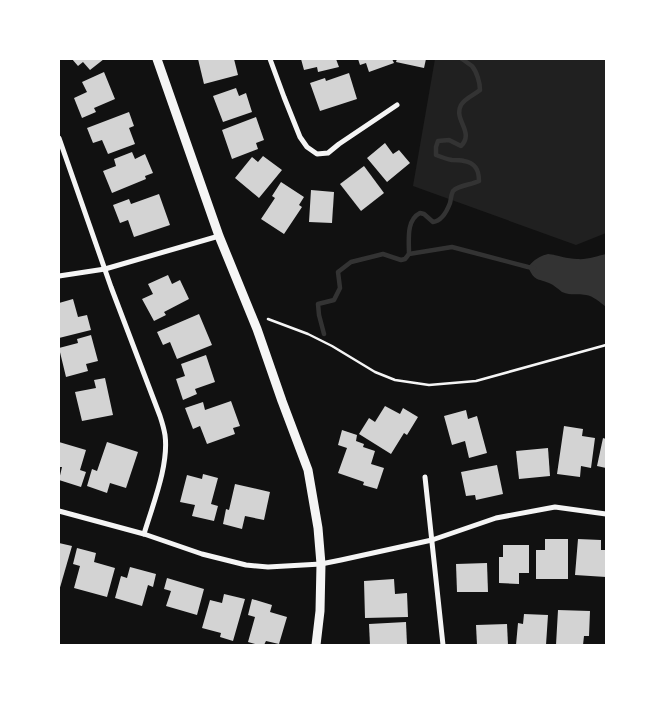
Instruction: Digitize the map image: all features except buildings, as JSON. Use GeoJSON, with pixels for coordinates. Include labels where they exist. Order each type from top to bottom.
{"type":"FeatureCollection","features":[{"type":"Feature","properties":{"kind":"street"},"geometry":{"type":"LineString","coordinates":[[157,59],[220,236],[257,329],[308,470],[318,528],[321,564],[320,611],[316,645]]}},
{"type":"Feature","properties":{"kind":"street"},"geometry":{"type":"LineString","coordinates":[[270,59],[300,137],[307,147],[317,154],[328,153],[397,105]]}},
{"type":"Feature","properties":{"kind":"street"},"geometry":{"type":"LineString","coordinates":[[59,138],[160,416],[165,435],[166,454],[162,473],[144,534]]}},
{"type":"Feature","properties":{"kind":"street"},"geometry":{"type":"LineString","coordinates":[[59,276],[105,269],[220,236]]}},
{"type":"Feature","properties":{"kind":"street"},"geometry":{"type":"LineString","coordinates":[[425,477],[443,645]]}},
{"type":"Feature","properties":{"kind":"street"},"geometry":{"type":"LineString","coordinates":[[59,511],[144,534],[202,554],[246,565],[268,566],[321,564],[432,540],[496,518],[555,507],[606,514]]}},
{"type":"Feature","properties":{"kind":"path"},"geometry":{"type":"LineString","coordinates":[[268,319],[308,334],[375,372],[395,380],[429,385],[476,381],[606,345]]}},
{"type":"Feature","properties":{"kind":"shaded area"},"geometry":{"type":"Polygon","coordinates":[[[435,59],[606,59],[606,233],[576,245],[413,186],[435,59]]]}},
{"type":"Feature","properties":{"kind":"shaded area"},"geometry":{"type":"Polygon","coordinates":[[[548,254],[581,259],[606,254],[606,307],[591,297],[583,294],[562,292],[551,284],[535,277],[528,267],[532,262],[548,254]]]}},
{"type":"Feature","properties":{"kind":"waterway"},"geometry":{"type":"LineString","coordinates":[[409,254],[409,231],[412,220],[420,213],[433,222],[439,220],[450,203],[453,191],[458,187],[479,181],[477,171],[468,162],[436,155],[438,141],[449,140],[461,146],[465,141],[466,136],[459,110],[465,100],[480,90],[474,68],[462,59]]}},
{"type":"Feature","properties":{"kind":"waterway"},"geometry":{"type":"LineString","coordinates":[[324,334],[318,304],[334,300],[340,288],[338,272],[351,262],[383,254],[401,260],[405,259],[409,254],[452,247],[534,268]]}}]}
